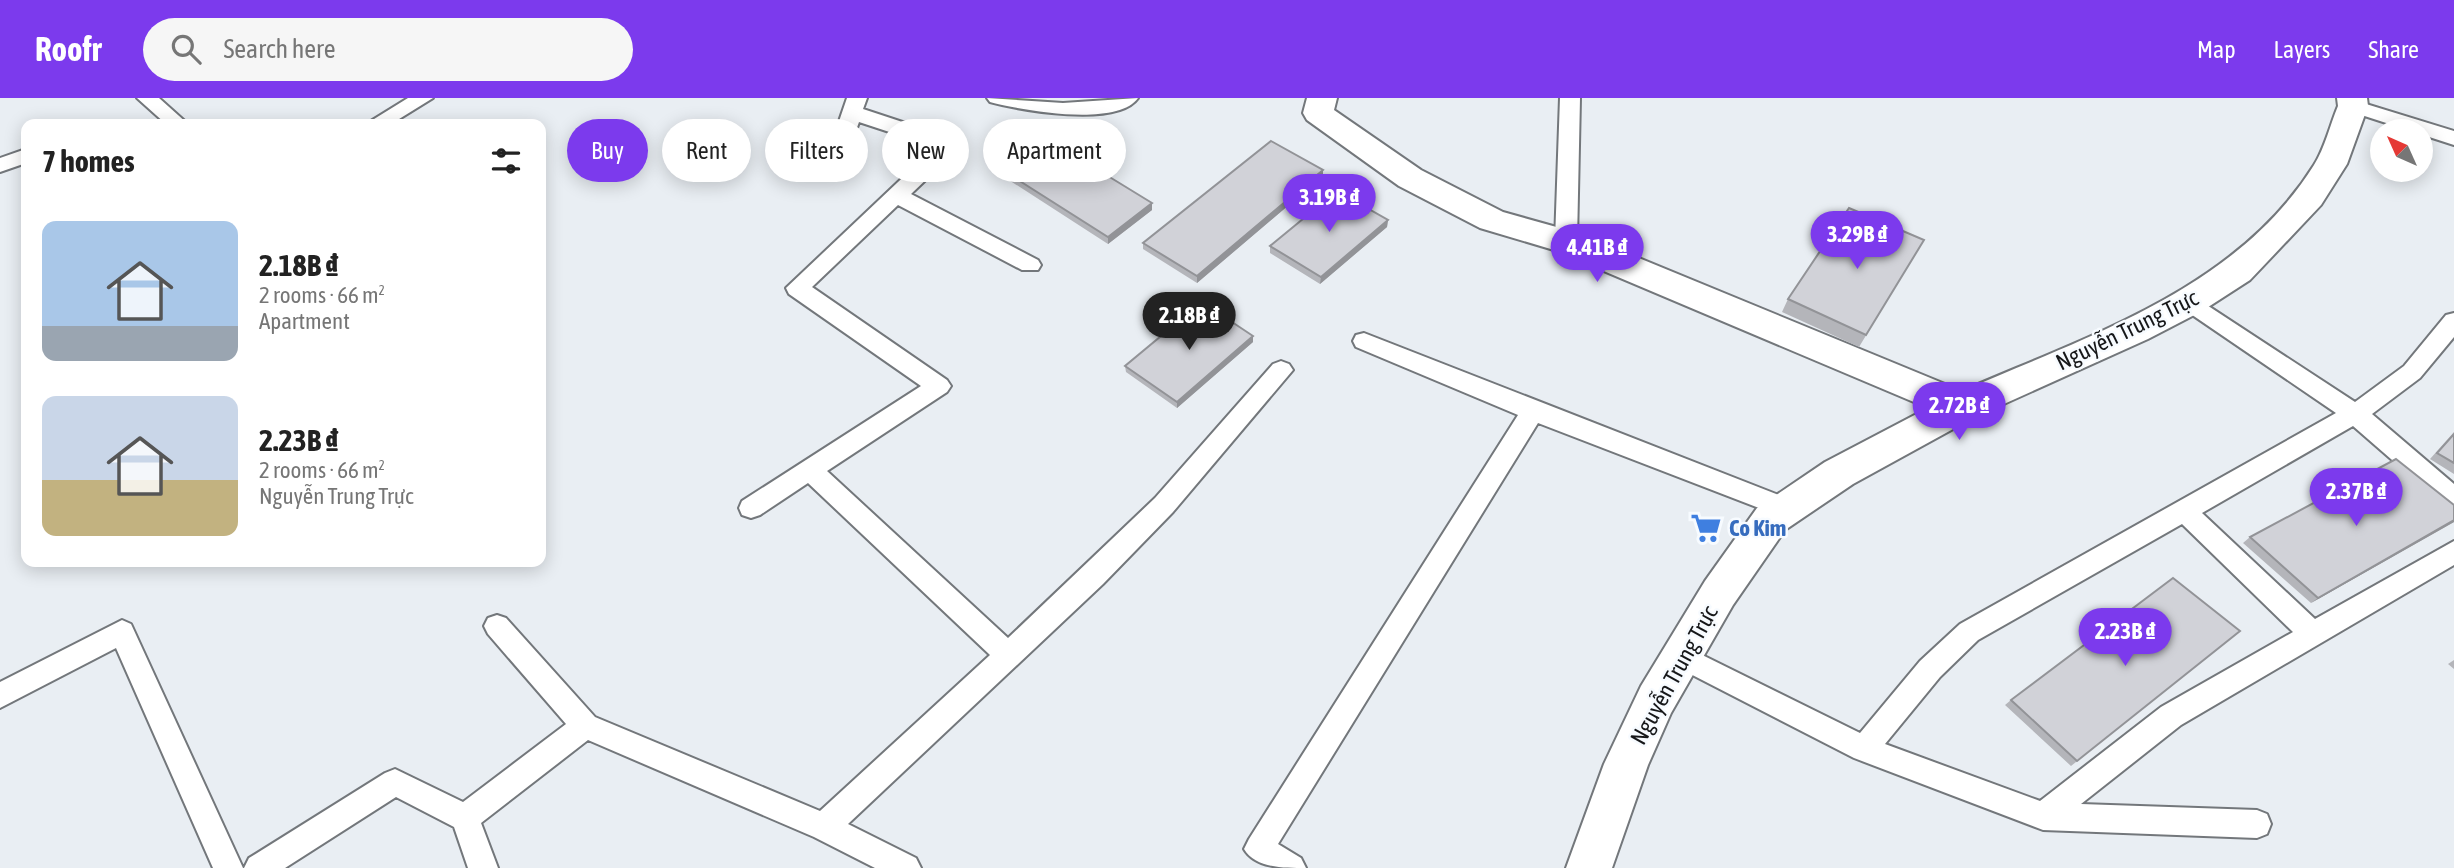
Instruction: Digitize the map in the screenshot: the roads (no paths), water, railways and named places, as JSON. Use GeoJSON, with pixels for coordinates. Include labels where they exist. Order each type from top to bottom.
{"type":"FeatureCollection","features":[{"type":"Feature","properties":{"kind":"street"},"geometry":{"type":"LineString","coordinates":[[1322,98],[1318,113],[1410,178],[1492,220],[1566,241],[1962,407]]}},
{"type":"Feature","properties":{"kind":"street","name":"Nguyễn Trung Trực"},"geometry":{"type":"LineString","coordinates":[[1589,868],[1626,764],[1680,656],[1771,519],[1839,473],[1962,407],[2190,302],[2238,271],[2309,197],[2331,164],[2353,102]]}},
{"type":"Feature","properties":{"kind":"lane"},"geometry":{"type":"LineString","coordinates":[[147,98],[172,119]]}},
{"type":"Feature","properties":{"kind":"lane"},"geometry":{"type":"LineString","coordinates":[[385,119],[423,98]]}},
{"type":"Feature","properties":{"kind":"lane"},"geometry":{"type":"LineString","coordinates":[[997,98],[1022,105],[1068,109],[1116,103],[1128,98]]}},
{"type":"Feature","properties":{"kind":"lane"},"geometry":{"type":"LineString","coordinates":[[1566,241],[1570,98]]}},
{"type":"Feature","properties":{"kind":"lane"},"geometry":{"type":"LineString","coordinates":[[2353,102],[2454,138]]}},
{"type":"Feature","properties":{"kind":"lane"},"geometry":{"type":"LineString","coordinates":[[751,508],[939,386],[797,288],[950,145],[855,105]]}},
{"type":"Feature","properties":{"kind":"lane"},"geometry":{"type":"LineString","coordinates":[[0,165],[21,158]]}},
{"type":"Feature","properties":{"kind":"lane"},"geometry":{"type":"LineString","coordinates":[[896,195],[1030,265]]}},
{"type":"Feature","properties":{"kind":"lane"},"geometry":{"type":"LineString","coordinates":[[2190,302],[2355,414],[2454,499]]}},
{"type":"Feature","properties":{"kind":"lane"},"geometry":{"type":"LineString","coordinates":[[1864,750],[1930,669],[1969,632],[2355,414],[2412,372],[2454,321]]}},
{"type":"Feature","properties":{"kind":"lane"},"geometry":{"type":"LineString","coordinates":[[1364,341],[1533,411],[1785,508]]}},
{"type":"Feature","properties":{"kind":"lane"},"geometry":{"type":"LineString","coordinates":[[824,827],[1009,656],[1164,505],[1281,370]]}},
{"type":"Feature","properties":{"kind":"lane"},"geometry":{"type":"LineString","coordinates":[[1291,868],[1259,849],[1533,411]]}},
{"type":"Feature","properties":{"kind":"lane"},"geometry":{"type":"LineString","coordinates":[[811,471],[1009,656]]}},
{"type":"Feature","properties":{"kind":"lane"},"geometry":{"type":"LineString","coordinates":[[2183,510],[2313,634]]}},
{"type":"Feature","properties":{"kind":"lane"},"geometry":{"type":"LineString","coordinates":[[2043,816],[2171,716],[2454,552]]}},
{"type":"Feature","properties":{"kind":"lane"},"geometry":{"type":"LineString","coordinates":[[496,626],[585,726],[824,827],[906,868]]}},
{"type":"Feature","properties":{"kind":"lane"},"geometry":{"type":"LineString","coordinates":[[0,695],[122,632],[228,868]]}},
{"type":"Feature","properties":{"kind":"lane"},"geometry":{"type":"LineString","coordinates":[[1680,656],[1864,750],[2043,816],[2257,824]]}},
{"type":"Feature","properties":{"kind":"lane"},"geometry":{"type":"LineString","coordinates":[[465,818],[585,726]]}},
{"type":"Feature","properties":{"kind":"lane"},"geometry":{"type":"LineString","coordinates":[[259,868],[395,782],[465,818],[484,868]]}},
{"type":"Feature","properties":{"kind":"place","name":"Co Kim"},"geometry":{"type":"Point","coordinates":[1706,528]}}]}
